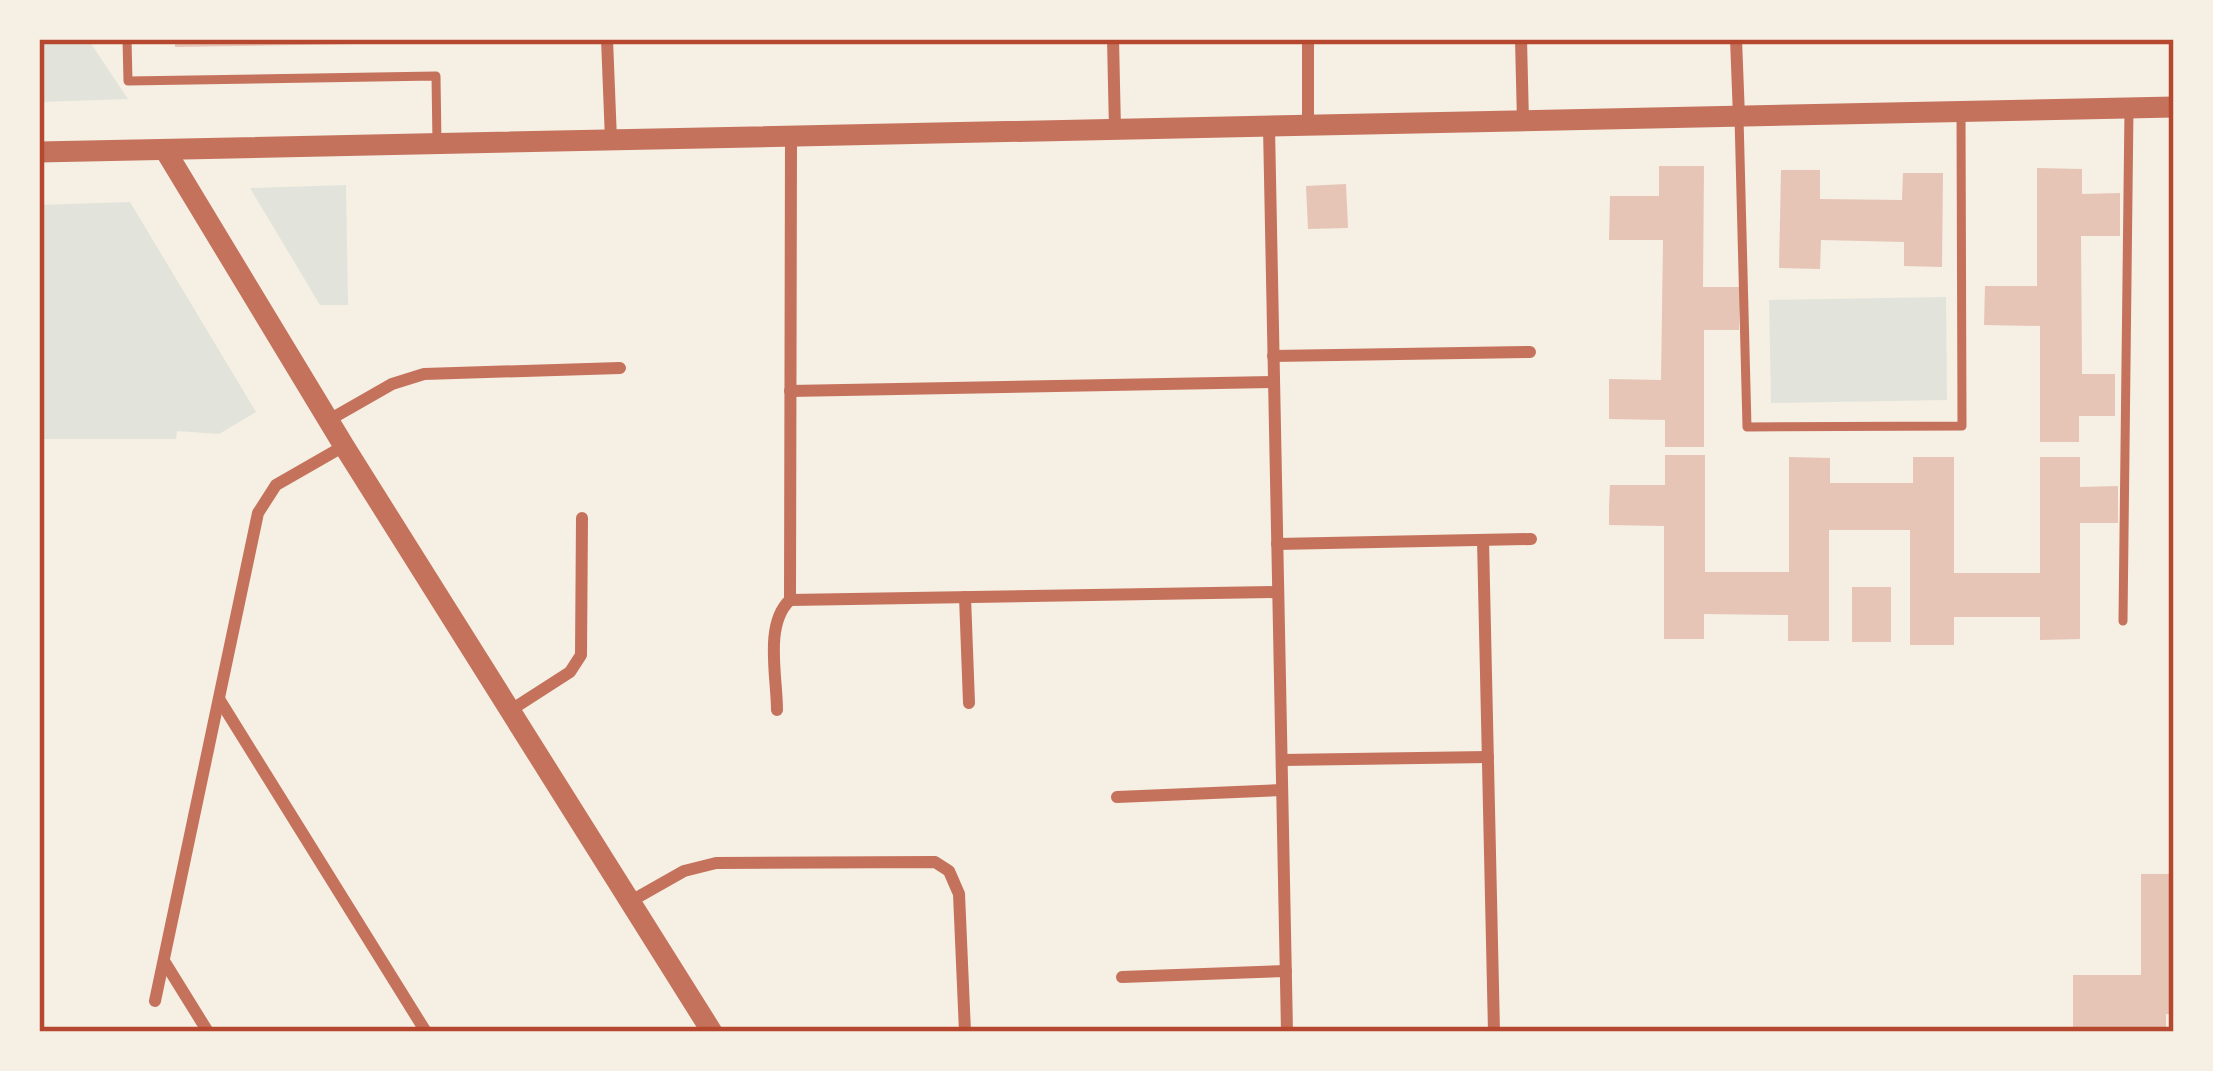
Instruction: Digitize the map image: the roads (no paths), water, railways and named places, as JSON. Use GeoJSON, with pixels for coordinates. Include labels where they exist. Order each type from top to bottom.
{"type":"FeatureCollection","features":[{"type":"Feature","properties":{"kind":"street"},"geometry":{"type":"LineString","coordinates":[[608,39],[610,140]]}},
{"type":"Feature","properties":{"kind":"street"},"geometry":{"type":"LineString","coordinates":[[1113,39],[1115,130]]}},
{"type":"Feature","properties":{"kind":"street"},"geometry":{"type":"LineString","coordinates":[[1308,39],[1308,126]]}},
{"type":"Feature","properties":{"kind":"street"},"geometry":{"type":"LineString","coordinates":[[1521,39],[1523,122]]}},
{"type":"Feature","properties":{"kind":"street"},"geometry":{"type":"LineString","coordinates":[[1736,39],[1739,117]]}},
{"type":"Feature","properties":{"kind":"street"},"geometry":{"type":"LineString","coordinates":[[39,152],[2174,107]]}},
{"type":"Feature","properties":{"kind":"street"},"geometry":{"type":"LineString","coordinates":[[1269,127],[1287,1032]]}},
{"type":"Feature","properties":{"kind":"street"},"geometry":{"type":"LineString","coordinates":[[790,600],[791,136]]}},
{"type":"Feature","properties":{"kind":"street"},"geometry":{"type":"LineString","coordinates":[[166,150],[344,446],[712,1032]]}},
{"type":"Feature","properties":{"kind":"street"},"geometry":{"type":"LineString","coordinates":[[1274,356],[1530,352]]}},
{"type":"Feature","properties":{"kind":"street"},"geometry":{"type":"LineString","coordinates":[[329,420],[392,384],[424,374],[620,368]]}},
{"type":"Feature","properties":{"kind":"street"},"geometry":{"type":"LineString","coordinates":[[790,391],[1274,382]]}},
{"type":"Feature","properties":{"kind":"street"},"geometry":{"type":"LineString","coordinates":[[154,1001],[261,502],[276,485],[344,446]]}},
{"type":"Feature","properties":{"kind":"street"},"geometry":{"type":"LineString","coordinates":[[511,710],[570,672],[581,655],[582,518]]}},
{"type":"Feature","properties":{"kind":"street"},"geometry":{"type":"LineString","coordinates":[[1277,544],[1531,539]]}},
{"type":"Feature","properties":{"kind":"street"},"geometry":{"type":"LineString","coordinates":[[1484,540],[1494,1032]]}},
{"type":"Feature","properties":{"kind":"street"},"geometry":{"type":"LineString","coordinates":[[777,710],[776,625],[780,610],[790,600],[1278,592]]}},
{"type":"Feature","properties":{"kind":"street"},"geometry":{"type":"LineString","coordinates":[[965,598],[969,703]]}},
{"type":"Feature","properties":{"kind":"street"},"geometry":{"type":"LineString","coordinates":[[219,700],[426,1032]]}},
{"type":"Feature","properties":{"kind":"street"},"geometry":{"type":"LineString","coordinates":[[1282,760],[1488,757]]}},
{"type":"Feature","properties":{"kind":"street"},"geometry":{"type":"LineString","coordinates":[[1117,796],[1282,790]]}},
{"type":"Feature","properties":{"kind":"street"},"geometry":{"type":"LineString","coordinates":[[631,901],[684,871],[716,862],[927,860],[949,871],[959,894],[965,1032]]}},
{"type":"Feature","properties":{"kind":"street"},"geometry":{"type":"LineString","coordinates":[[163,960],[208,1032]]}},
{"type":"Feature","properties":{"kind":"street"},"geometry":{"type":"LineString","coordinates":[[1122,977],[1286,971]]}},
{"type":"Feature","properties":{"kind":"lane"},"geometry":{"type":"LineString","coordinates":[[128,39],[128,81],[436,76],[437,144]]}},
{"type":"Feature","properties":{"kind":"lane"},"geometry":{"type":"LineString","coordinates":[[2123,621],[2129,108]]}},
{"type":"Feature","properties":{"kind":"lane"},"geometry":{"type":"LineString","coordinates":[[1739,117],[1747,427],[1963,426],[1961,112]]}}]}
